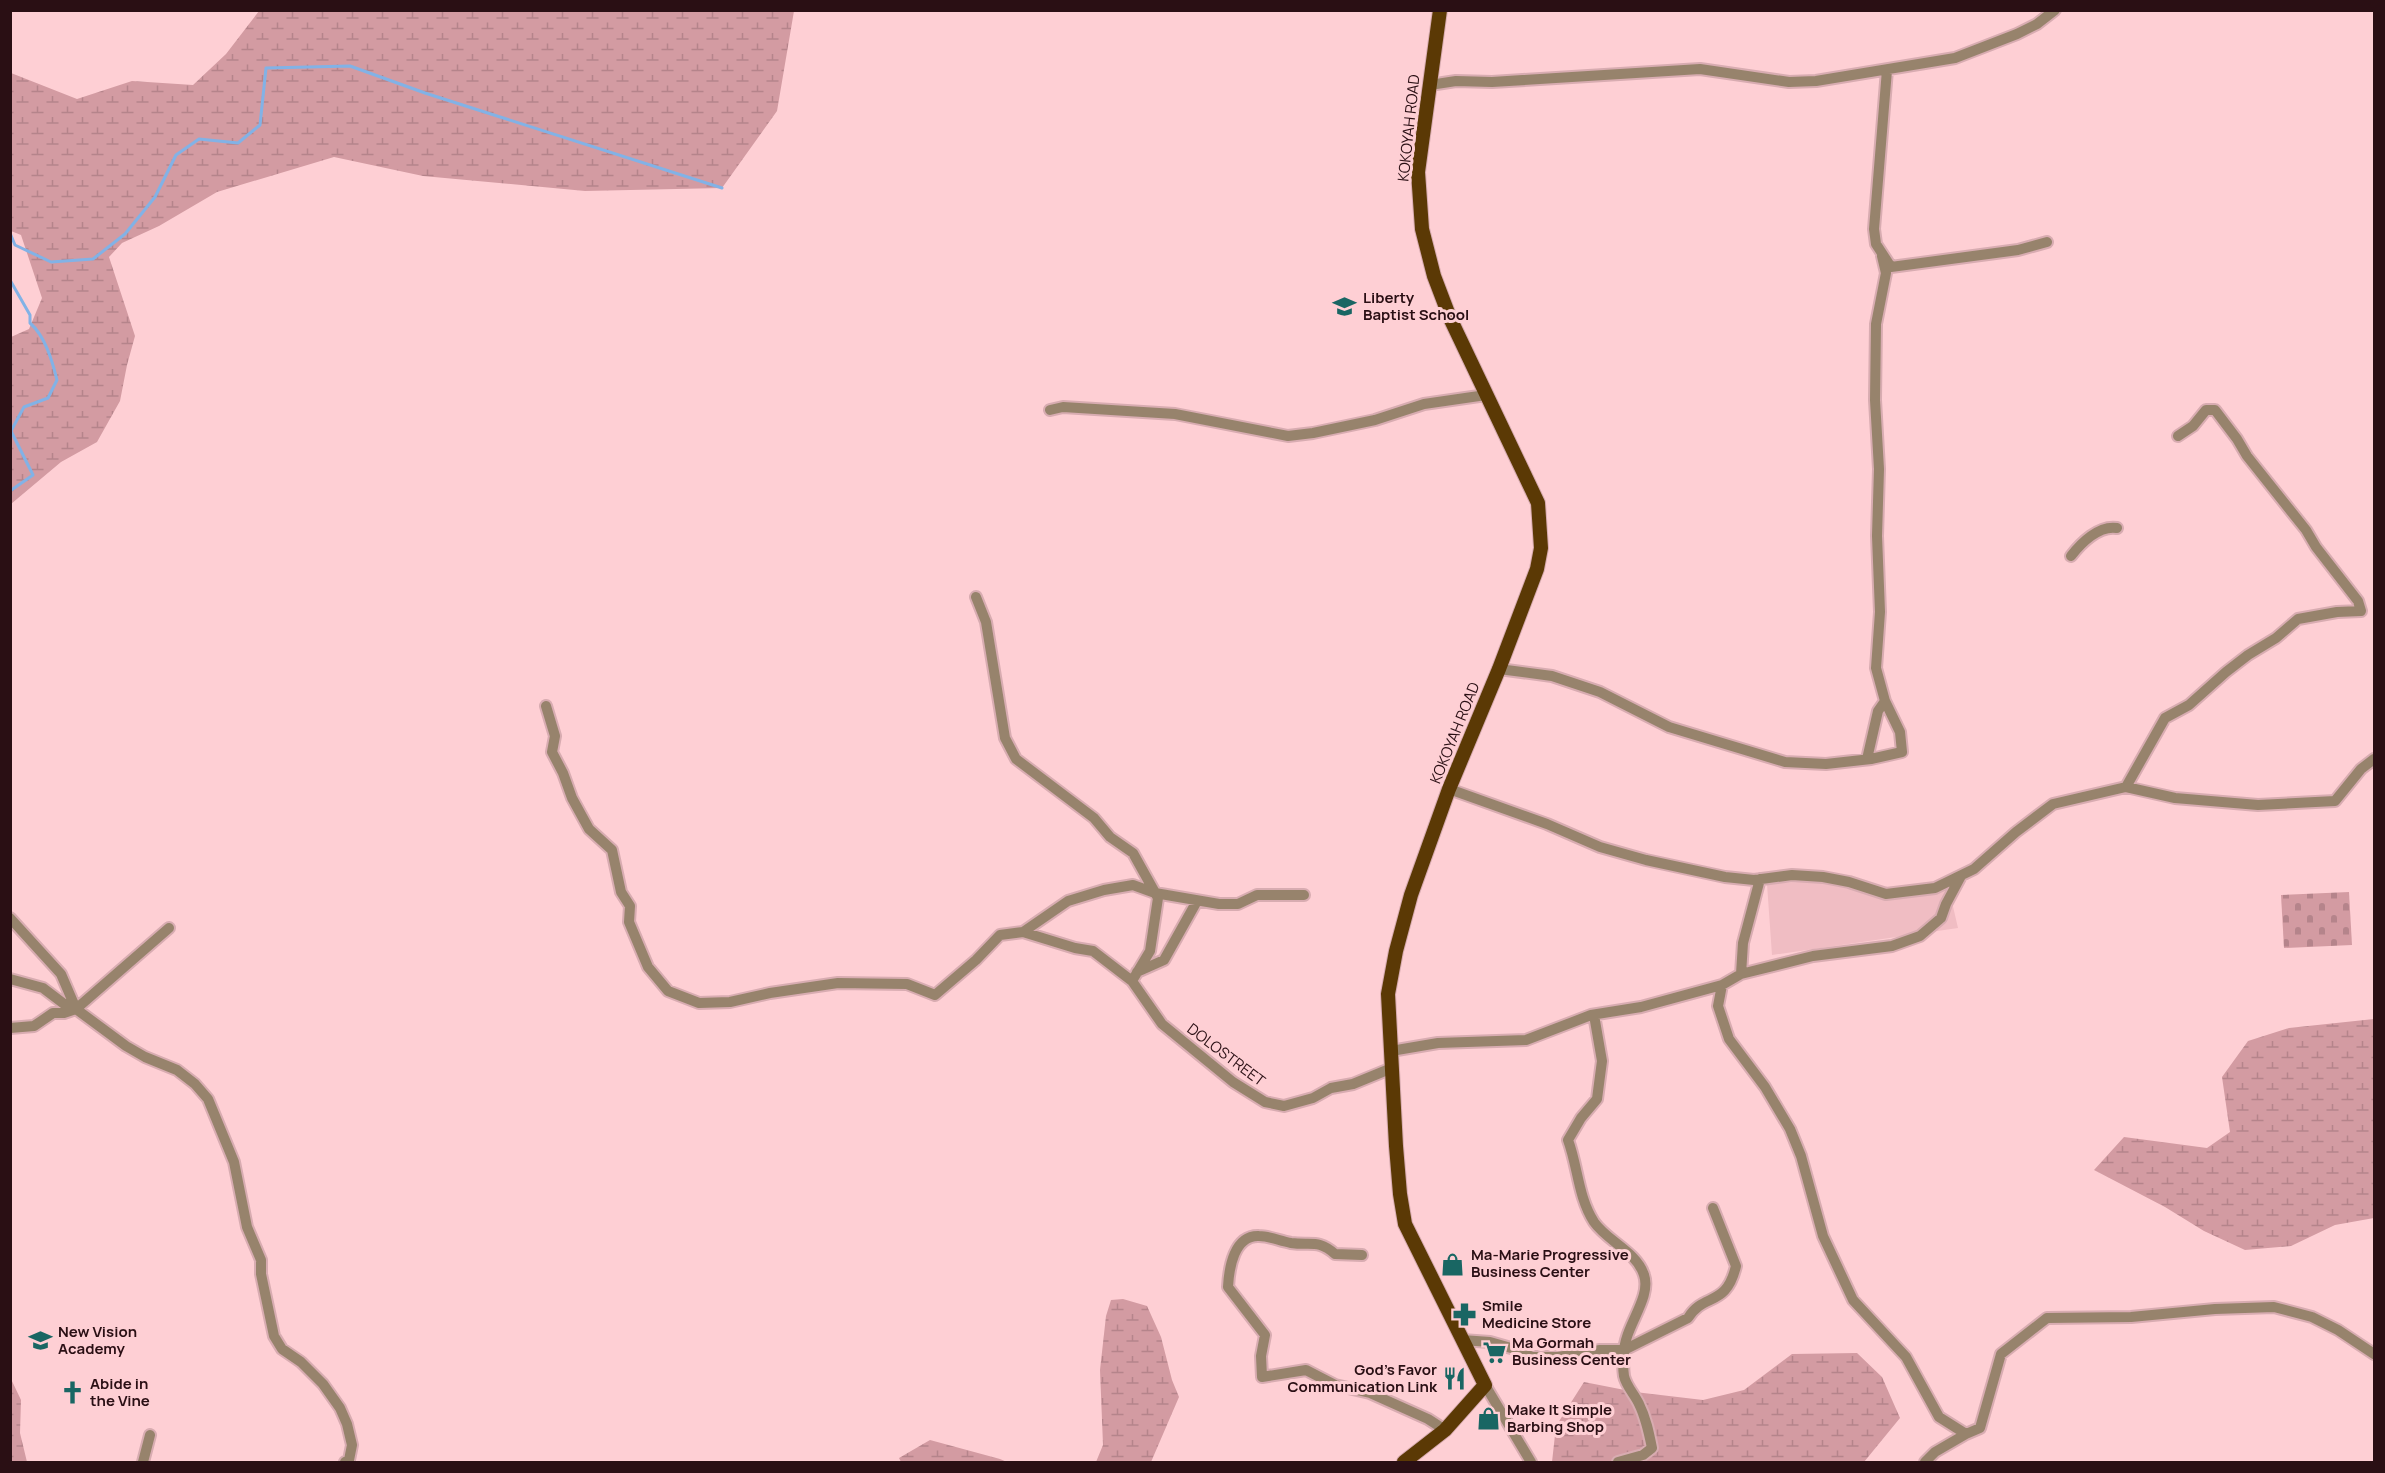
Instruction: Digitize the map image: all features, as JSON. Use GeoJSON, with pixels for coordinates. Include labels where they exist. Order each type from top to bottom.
{"type":"FeatureCollection","features":[{"type":"Feature","properties":{"kind":"main road","name":"KOKOYAH ROAD"},"geometry":{"type":"LineString","coordinates":[[1440,10],[1418,172],[1422,229],[1434,276],[1449,318],[1538,503],[1541,548],[1537,569],[1499,669],[1449,789],[1411,895],[1396,951],[1388,994],[1400,1194],[1405,1224],[1485,1385]]}},
{"type":"Feature","properties":{"kind":"main road"},"geometry":{"type":"LineString","coordinates":[[1404,1462],[1445,1430],[1485,1385]]}},
{"type":"Feature","properties":{"kind":"street"},"geometry":{"type":"LineString","coordinates":[[1430,86],[1456,81],[1492,82],[1700,69],[1798,81],[1887,70],[1955,58],[2018,34],[2037,24],[2055,10]]}},
{"type":"Feature","properties":{"kind":"street"},"geometry":{"type":"LineString","coordinates":[[1887,70],[1874,229],[1876,244],[1891,267],[2018,250],[2047,242]]}},
{"type":"Feature","properties":{"kind":"street"},"geometry":{"type":"LineString","coordinates":[[1499,669],[1552,676],[1600,692],[1669,727],[1785,762],[1826,764],[1902,752],[1900,732],[1885,701],[1876,668],[1880,612],[1877,536],[1880,469],[1875,399],[1876,324],[1886,273],[1882,256]]}},
{"type":"Feature","properties":{"kind":"street"},"geometry":{"type":"LineString","coordinates":[[1050,410],[1063,407],[1175,414],[1288,436],[1375,420],[1424,404],[1486,395]]}},
{"type":"Feature","properties":{"kind":"street"},"geometry":{"type":"LineString","coordinates":[[2126,787],[2165,718],[2190,705],[2241,661],[2276,638],[2298,619],[2337,612],[2361,611],[2358,601],[2316,548],[2306,530],[2247,456],[2215,410],[2206,410],[2193,426],[2178,436]]}},
{"type":"Feature","properties":{"kind":"street"},"geometry":{"type":"LineString","coordinates":[[2071,556],[2082,542],[2111,527],[2117,528]]}},
{"type":"Feature","properties":{"kind":"street"},"geometry":{"type":"LineString","coordinates":[[976,597],[986,622],[1005,738],[1016,759],[1094,818],[1110,837],[1133,853],[1158,898],[1150,951],[1135,977]]}},
{"type":"Feature","properties":{"kind":"street"},"geometry":{"type":"LineString","coordinates":[[1867,759],[1878,711],[1885,701]]}},
{"type":"Feature","properties":{"kind":"street"},"geometry":{"type":"LineString","coordinates":[[546,706],[555,736],[552,752],[572,798],[589,829],[612,850],[621,892],[630,906],[628,922],[648,967],[668,991],[699,1004],[730,1002],[770,993],[838,983],[907,984],[935,995],[976,960],[1000,935],[1023,932],[1068,901],[1081,896],[1133,885],[1155,893],[1171,894],[1197,901],[1238,904],[1257,895],[1304,895]]}},
{"type":"Feature","properties":{"kind":"street"},"geometry":{"type":"LineString","coordinates":[[1449,789],[1547,824],[1600,847],[1646,860],[1725,877],[1760,879],[1792,875],[1823,877],[1849,882],[1886,894],[1935,888],[1974,869],[2016,832],[2053,804],[2126,787],[2175,798],[2258,805],[2335,801],[2361,769],[2374,759]]}},
{"type":"Feature","properties":{"kind":"street"},"geometry":{"type":"LineString","coordinates":[[1391,1051],[1438,1043],[1526,1040],[1594,1015],[1641,1007],[1722,986],[1741,974],[1813,956],[1892,945],[1920,936],[1941,918],[1961,876]]}},
{"type":"Feature","properties":{"kind":"street"},"geometry":{"type":"LineString","coordinates":[[1741,974],[1743,944],[1760,879]]}},
{"type":"Feature","properties":{"kind":"street"},"geometry":{"type":"LineString","coordinates":[[1135,977],[1164,960],[1197,901]]}},
{"type":"Feature","properties":{"kind":"street"},"geometry":{"type":"LineString","coordinates":[[10,918],[61,975],[74,1010]]}},
{"type":"Feature","properties":{"kind":"street"},"geometry":{"type":"LineString","coordinates":[[10,1028],[34,1026],[53,1013],[64,1014],[74,1010],[169,928]]}},
{"type":"Feature","properties":{"kind":"street","name":"DOLOSTREET"},"geometry":{"type":"LineString","coordinates":[[1023,932],[1064,945],[1093,951],[1135,977],[1162,1024],[1233,1082],[1266,1102],[1284,1106],[1303,1101],[1331,1088],[1353,1083],[1392,1068]]}},
{"type":"Feature","properties":{"kind":"street"},"geometry":{"type":"LineString","coordinates":[[10,979],[42,988],[126,1046],[145,1057],[177,1070],[195,1084],[208,1099],[234,1162],[247,1227],[261,1260],[261,1274],[274,1336],[282,1348],[301,1362],[323,1384],[340,1408],[352,1445],[349,1460],[345,1462]]}},
{"type":"Feature","properties":{"kind":"street"},"geometry":{"type":"LineString","coordinates":[[1722,986],[1718,1006],[1729,1039],[1765,1086],[1790,1129],[1801,1156],[1823,1236],[1853,1300],[1906,1357],[1939,1417],[1966,1434]]}},
{"type":"Feature","properties":{"kind":"street"},"geometry":{"type":"LineString","coordinates":[[1594,1015],[1602,1061],[1598,1099],[1581,1118],[1568,1140],[1575,1156],[1583,1202],[1595,1224],[1644,1272],[1646,1284],[1642,1302],[1633,1318],[1624,1350],[1624,1377],[1640,1405],[1649,1429],[1652,1448],[1643,1455],[1618,1462]]}},
{"type":"Feature","properties":{"kind":"street"},"geometry":{"type":"LineString","coordinates":[[1462,1340],[1490,1342],[1518,1350],[1532,1357],[1558,1357],[1600,1350],[1624,1350],[1688,1318],[1694,1308],[1726,1291],[1736,1266],[1713,1208]]}},
{"type":"Feature","properties":{"kind":"street"},"geometry":{"type":"LineString","coordinates":[[1362,1255],[1335,1254],[1325,1245],[1293,1243],[1257,1235],[1239,1244],[1229,1269],[1228,1287],[1265,1335],[1261,1356],[1262,1377],[1306,1370],[1335,1385],[1370,1393],[1428,1419],[1445,1430]]}},
{"type":"Feature","properties":{"kind":"street"},"geometry":{"type":"LineString","coordinates":[[1925,1462],[1935,1452],[1980,1428],[2001,1354],[2048,1318],[2131,1317],[2215,1308],[2274,1307],[2312,1317],[2338,1330],[2374,1354]]}},
{"type":"Feature","properties":{"kind":"street","name":"KOKOYAH ROAD"},"geometry":{"type":"LineString","coordinates":[[1485,1385],[1531,1462]]}},
{"type":"Feature","properties":{"kind":"street"},"geometry":{"type":"LineString","coordinates":[[143,1462],[150,1435]]}},
{"type":"Feature","properties":{"kind":"shaded area"},"geometry":{"type":"Polygon","coordinates":[[[1844,879],[1891,898],[1948,885],[1958,928],[1772,955],[1767,884],[1844,879]]]}},
{"type":"Feature","properties":{"kind":"green space"},"geometry":{"type":"Polygon","coordinates":[[[259,11],[794,11],[777,111],[722,188],[585,191],[423,176],[334,157],[217,192],[159,226],[122,243],[109,257],[135,336],[120,401],[97,442],[61,462],[11,504],[11,337],[29,329],[42,298],[21,235],[11,231],[11,73],[77,99],[132,81],[193,85],[226,54],[259,11]]]}},
{"type":"Feature","properties":{"kind":"green space"},"geometry":{"type":"Polygon","coordinates":[[[2349,892],[2352,945],[2284,948],[2281,895],[2349,892]]]}},
{"type":"Feature","properties":{"kind":"green space"},"geometry":{"type":"Polygon","coordinates":[[[2374,1019],[2374,1218],[2335,1225],[2291,1246],[2245,1250],[2204,1231],[2165,1207],[2094,1170],[2124,1137],[2207,1148],[2230,1132],[2222,1077],[2248,1041],[2289,1028],[2374,1019]]]}},
{"type":"Feature","properties":{"kind":"green space"},"geometry":{"type":"Polygon","coordinates":[[[1123,1299],[1147,1306],[1161,1337],[1172,1380],[1179,1397],[1151,1462],[1096,1462],[1103,1445],[1100,1370],[1106,1316],[1111,1300],[1123,1299]]]}},
{"type":"Feature","properties":{"kind":"green space"},"geometry":{"type":"Polygon","coordinates":[[[1857,1353],[1882,1377],[1900,1418],[1864,1462],[1552,1462],[1556,1426],[1584,1382],[1635,1392],[1703,1400],[1744,1390],[1792,1354],[1857,1353]]]}},
{"type":"Feature","properties":{"kind":"green space"},"geometry":{"type":"Polygon","coordinates":[[[11,1379],[21,1400],[20,1433],[27,1462],[11,1462],[11,1379]]]}},
{"type":"Feature","properties":{"kind":"green space"},"geometry":{"type":"Polygon","coordinates":[[[930,1440],[1007,1462],[901,1462],[899,1458],[930,1440]]]}},
{"type":"Feature","properties":{"kind":"waterway"},"geometry":{"type":"LineString","coordinates":[[10,233],[15,245],[51,262],[93,259],[125,234],[155,197],[176,155],[199,139],[238,143],[260,125],[266,68],[350,66],[425,93],[722,188]]}},
{"type":"Feature","properties":{"kind":"waterway"},"geometry":{"type":"LineString","coordinates":[[10,280],[30,315],[30,323],[44,341],[57,380],[48,398],[24,407],[11,431],[33,475],[10,491]]}},
{"type":"Feature","properties":{"kind":"place","name":"Liberty Baptist School"},"geometry":{"type":"Point","coordinates":[1345,307]}},
{"type":"Feature","properties":{"kind":"place","name":"Ma-Marie Progressive Business Center"},"geometry":{"type":"Point","coordinates":[1453,1264]}},
{"type":"Feature","properties":{"kind":"place","name":"Smile Medicine Store"},"geometry":{"type":"Point","coordinates":[1464,1315]}},
{"type":"Feature","properties":{"kind":"place","name":"New Vision Academy"},"geometry":{"type":"Point","coordinates":[40,1341]}},
{"type":"Feature","properties":{"kind":"place","name":"Ma Gormah Business Center"},"geometry":{"type":"Point","coordinates":[1494,1352]}},
{"type":"Feature","properties":{"kind":"place","name":"God's Favor Communication Link"},"geometry":{"type":"Point","coordinates":[1455,1379]}},
{"type":"Feature","properties":{"kind":"place","name":"Abide in the Vine"},"geometry":{"type":"Point","coordinates":[72,1393]}},
{"type":"Feature","properties":{"kind":"place","name":"Make It Simple Barbing Shop"},"geometry":{"type":"Point","coordinates":[1489,1419]}}]}
